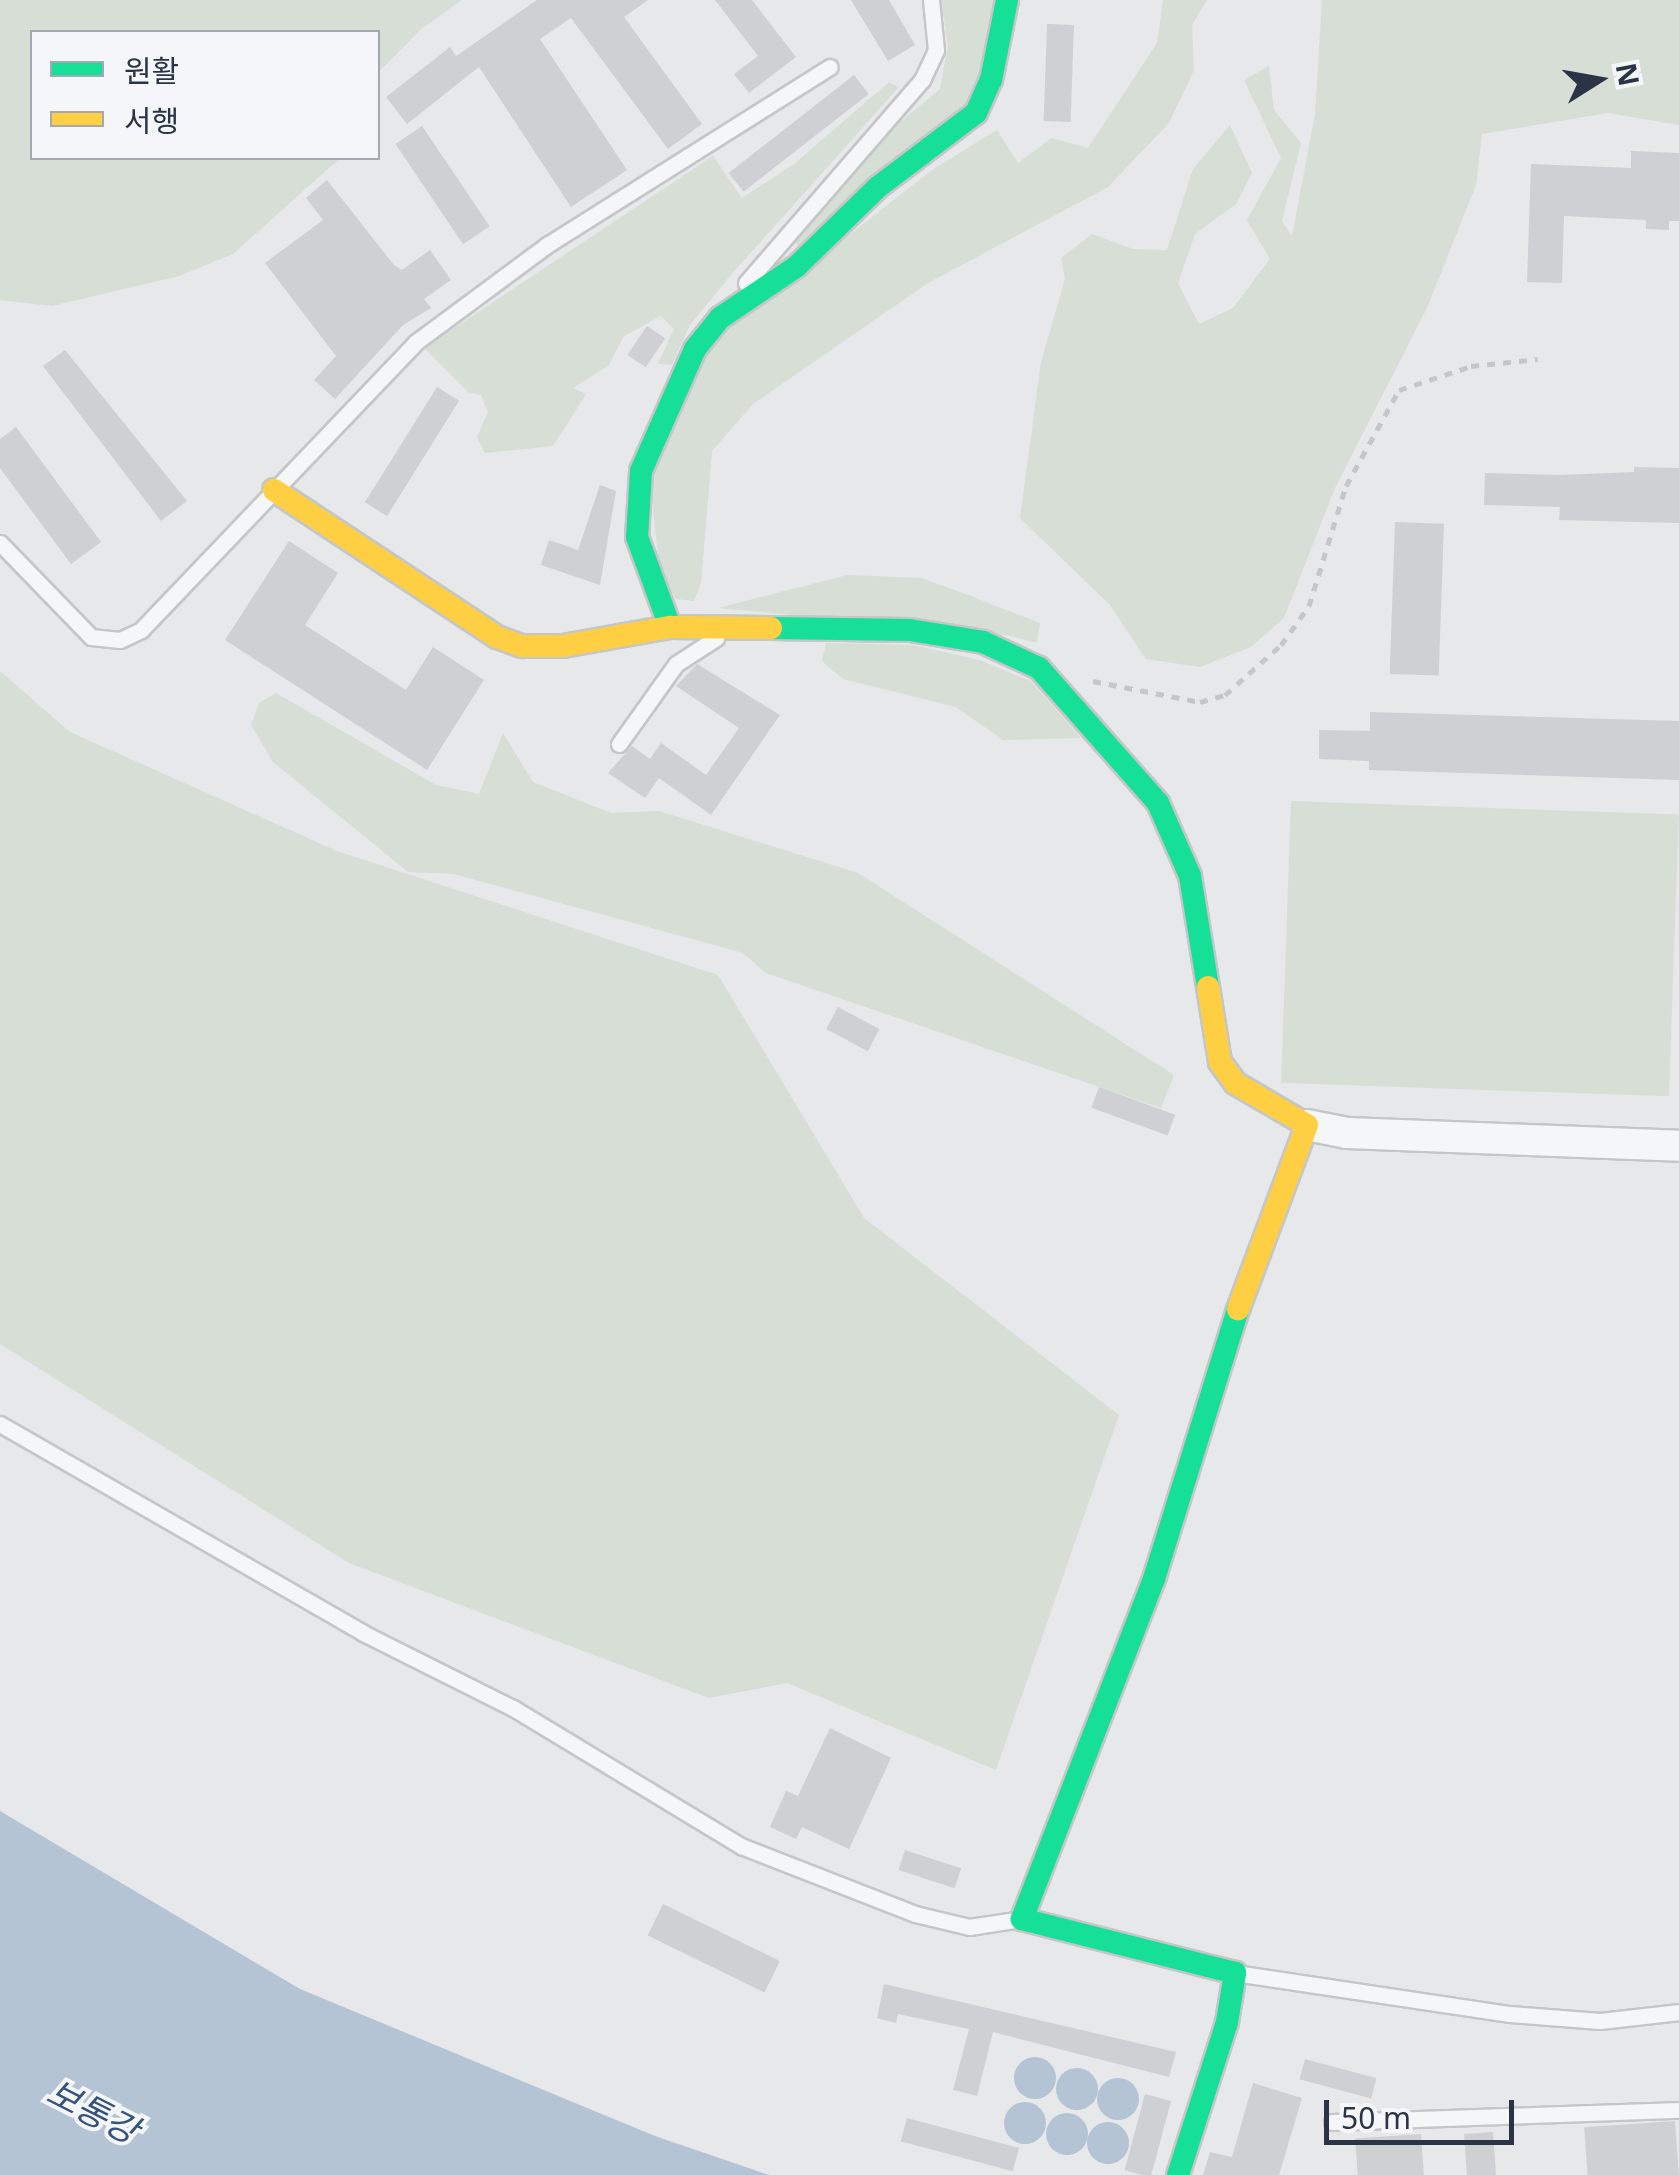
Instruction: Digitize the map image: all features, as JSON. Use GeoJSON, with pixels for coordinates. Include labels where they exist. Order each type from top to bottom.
{"type":"FeatureCollection","features":[{"type":"Feature","properties":{"kind":"street"},"geometry":{"type":"LineString","coordinates":[[670,628],[637,536],[640,471],[695,349],[720,318],[796,267],[878,187],[976,113],[992,80],[1007,0]]}},
{"type":"Feature","properties":{"kind":"street"},"geometry":{"type":"LineString","coordinates":[[274,490],[497,637],[564,646],[670,628],[910,630],[983,642],[1039,668],[1158,803],[1190,876],[1226,1074],[1306,1124],[1347,1133],[1679,1146]]}},
{"type":"Feature","properties":{"kind":"street"},"geometry":{"type":"LineString","coordinates":[[1178,2175],[1228,2022],[1235,1973],[1022,1918],[1154,1579],[1256,1252],[1306,1124]]}},
{"type":"Feature","properties":{"kind":"lane"},"geometry":{"type":"LineString","coordinates":[[720,318],[922,80],[936,50],[931,0]]}},
{"type":"Feature","properties":{"kind":"lane"},"geometry":{"type":"LineString","coordinates":[[0,543],[91,637],[120,640],[152,620],[416,342],[547,245],[830,67]]}},
{"type":"Feature","properties":{"kind":"lane"},"geometry":{"type":"LineString","coordinates":[[618,744],[676,664],[733,629]]}},
{"type":"Feature","properties":{"kind":"lane"},"geometry":{"type":"LineString","coordinates":[[0,1424],[363,1633],[513,1708],[741,1846],[915,1914],[969,1927],[1022,1918]]}},
{"type":"Feature","properties":{"kind":"lane"},"geometry":{"type":"LineString","coordinates":[[1235,1973],[1510,2014],[1600,2022],[1679,2012]]}},
{"type":"Feature","properties":{"kind":"lane"},"geometry":{"type":"LineString","coordinates":[[1332,2122],[1679,2110]]}},
{"type":"Feature","properties":{"kind":"path"},"geometry":{"type":"LineString","coordinates":[[1039,668],[1146,694],[1200,702],[1225,694],[1281,645],[1308,606],[1346,486],[1399,390],[1471,366],[1538,359]]}},
{"type":"Feature","properties":{"kind":"shaded area"},"geometry":{"type":"Polygon","coordinates":[[[0,0],[462,0],[421,29],[380,71],[380,30],[30,30],[30,160],[338,160],[233,254],[179,276],[52,306],[0,300],[0,0]]]}},
{"type":"Feature","properties":{"kind":"shaded area"},"geometry":{"type":"Polygon","coordinates":[[[941,0],[994,0],[975,95],[803,251],[794,241],[870,147],[940,89],[948,45],[941,0]]]}},
{"type":"Feature","properties":{"kind":"shaded area"},"geometry":{"type":"Polygon","coordinates":[[[1163,0],[1207,0],[1192,25],[1194,70],[1169,123],[1108,187],[928,283],[753,404],[712,451],[701,583],[694,601],[676,599],[660,576],[649,471],[707,346],[932,170],[997,130],[1018,163],[1052,138],[1088,148],[1157,43],[1163,0]]]}},
{"type":"Feature","properties":{"kind":"shaded area"},"geometry":{"type":"Polygon","coordinates":[[[1322,0],[1679,0],[1679,125],[1608,113],[1482,134],[1476,185],[1427,308],[1335,488],[1284,618],[1251,647],[1200,667],[1146,659],[1110,605],[1020,518],[1041,362],[1065,279],[1061,258],[1092,234],[1133,249],[1167,250],[1193,169],[1230,125],[1252,173],[1236,204],[1195,234],[1178,283],[1199,324],[1233,308],[1270,259],[1247,220],[1281,158],[1244,80],[1269,66],[1274,110],[1301,143],[1282,221],[1292,236],[1315,114],[1322,0]]]}},
{"type":"Feature","properties":{"kind":"shaded area"},"geometry":{"type":"Polygon","coordinates":[[[889,82],[899,87],[730,276],[690,325],[672,365],[658,364],[674,329],[661,316],[624,336],[609,365],[573,388],[586,394],[553,446],[485,453],[477,437],[488,412],[481,395],[468,392],[424,348],[713,156],[742,198],[794,164],[889,82]]]}},
{"type":"Feature","properties":{"kind":"shaded area"},"geometry":{"type":"Polygon","coordinates":[[[848,575],[921,578],[1040,623],[1037,643],[1007,635],[718,608],[848,575]]]}},
{"type":"Feature","properties":{"kind":"shaded area"},"geometry":{"type":"Polygon","coordinates":[[[826,643],[913,645],[980,660],[1031,681],[1081,738],[1003,740],[956,707],[843,679],[822,661],[826,643]]]}},
{"type":"Feature","properties":{"kind":"shaded area"},"geometry":{"type":"Polygon","coordinates":[[[0,671],[70,732],[337,851],[718,975],[864,1218],[1119,1415],[996,1770],[787,1683],[709,1698],[349,1563],[0,1344],[0,671]]]}},
{"type":"Feature","properties":{"kind":"shaded area"},"geometry":{"type":"Polygon","coordinates":[[[276,693],[436,785],[479,794],[503,733],[533,782],[611,813],[659,811],[858,873],[1174,1075],[1161,1108],[766,973],[743,953],[454,874],[408,872],[273,762],[251,725],[259,703],[276,693]]]}},
{"type":"Feature","properties":{"kind":"shaded area"},"geometry":{"type":"Polygon","coordinates":[[[1291,801],[1679,815],[1669,1096],[1281,1083],[1291,801]]]}},
{"type":"Feature","properties":{"kind":"water","name":"보통강"},"geometry":{"type":"Polygon","coordinates":[[[0,1811],[300,1989],[655,2136],[769,2175],[0,2175],[0,1811]]]}},
{"type":"Feature","properties":{"kind":"water"},"geometry":{"type":"Polygon","coordinates":[[[1035,2057],[1050,2063],[1056,2078],[1050,2093],[1035,2099],[1020,2093],[1014,2078],[1020,2063],[1035,2057]]]}},
{"type":"Feature","properties":{"kind":"water"},"geometry":{"type":"Polygon","coordinates":[[[1077,2068],[1092,2074],[1098,2089],[1092,2104],[1077,2110],[1062,2104],[1056,2089],[1062,2074],[1077,2068]]]}},
{"type":"Feature","properties":{"kind":"water"},"geometry":{"type":"Polygon","coordinates":[[[1118,2078],[1133,2084],[1139,2099],[1133,2114],[1118,2120],[1103,2114],[1097,2099],[1103,2084],[1118,2078]]]}},
{"type":"Feature","properties":{"kind":"water"},"geometry":{"type":"Polygon","coordinates":[[[1025,2102],[1040,2108],[1046,2123],[1040,2138],[1025,2144],[1010,2138],[1004,2123],[1010,2108],[1025,2102]]]}},
{"type":"Feature","properties":{"kind":"water"},"geometry":{"type":"Polygon","coordinates":[[[1067,2113],[1082,2119],[1088,2134],[1082,2149],[1067,2155],[1052,2149],[1046,2134],[1052,2119],[1067,2113]]]}},
{"type":"Feature","properties":{"kind":"water"},"geometry":{"type":"Polygon","coordinates":[[[1108,2122],[1123,2128],[1129,2143],[1123,2158],[1108,2164],[1093,2158],[1087,2143],[1093,2128],[1108,2122]]]}},
{"type":"Feature","properties":{"kind":"building"},"geometry":{"type":"Polygon","coordinates":[[[537,0],[648,0],[624,17],[702,124],[668,149],[571,18],[540,39],[627,170],[571,207],[479,67],[407,124],[386,97],[450,47],[456,56],[537,0]]]}},
{"type":"Feature","properties":{"kind":"building"},"geometry":{"type":"Polygon","coordinates":[[[715,0],[752,0],[796,57],[749,93],[734,74],[758,56],[715,0]]]}},
{"type":"Feature","properties":{"kind":"building"},"geometry":{"type":"Polygon","coordinates":[[[851,0],[889,0],[915,45],[888,61],[851,0]]]}},
{"type":"Feature","properties":{"kind":"building"},"geometry":{"type":"Polygon","coordinates":[[[1047,24],[1074,25],[1071,122],[1044,121],[1047,24]]]}},
{"type":"Feature","properties":{"kind":"building"},"geometry":{"type":"Polygon","coordinates":[[[854,75],[869,94],[743,192],[729,173],[854,75]]]}},
{"type":"Feature","properties":{"kind":"building"},"geometry":{"type":"Polygon","coordinates":[[[422,126],[490,226],[463,244],[395,144],[422,126]]]}},
{"type":"Feature","properties":{"kind":"building"},"geometry":{"type":"Polygon","coordinates":[[[1631,151],[1679,153],[1679,221],[1669,221],[1669,230],[1646,229],[1646,220],[1564,216],[1562,283],[1527,282],[1531,164],[1631,168],[1631,151]]]}},
{"type":"Feature","properties":{"kind":"building"},"geometry":{"type":"Polygon","coordinates":[[[327,180],[394,265],[402,270],[430,250],[451,280],[424,299],[431,308],[403,325],[335,399],[314,380],[336,356],[265,263],[323,220],[306,198],[327,180]]]}},
{"type":"Feature","properties":{"kind":"building"},"geometry":{"type":"Polygon","coordinates":[[[647,326],[665,338],[646,367],[627,355],[647,326]]]}},
{"type":"Feature","properties":{"kind":"building"},"geometry":{"type":"Polygon","coordinates":[[[65,350],[187,501],[161,521],[43,366],[65,350]]]}},
{"type":"Feature","properties":{"kind":"building"},"geometry":{"type":"Polygon","coordinates":[[[437,387],[459,401],[387,516],[365,502],[437,387]]]}},
{"type":"Feature","properties":{"kind":"building"},"geometry":{"type":"Polygon","coordinates":[[[16,427],[101,542],[71,564],[0,468],[0,439],[16,427]]]}},
{"type":"Feature","properties":{"kind":"building"},"geometry":{"type":"Polygon","coordinates":[[[1634,467],[1679,468],[1679,523],[1559,520],[1560,507],[1484,505],[1485,473],[1560,475],[1634,472],[1634,467]]]}},
{"type":"Feature","properties":{"kind":"building"},"geometry":{"type":"Polygon","coordinates":[[[600,485],[616,491],[600,585],[541,565],[549,540],[578,550],[600,485]]]}},
{"type":"Feature","properties":{"kind":"building"},"geometry":{"type":"Polygon","coordinates":[[[1395,522],[1444,524],[1439,676],[1390,674],[1395,522]]]}},
{"type":"Feature","properties":{"kind":"building"},"geometry":{"type":"Polygon","coordinates":[[[289,541],[338,573],[305,625],[406,690],[433,647],[484,680],[427,770],[225,640],[289,541]]]}},
{"type":"Feature","properties":{"kind":"building"},"geometry":{"type":"Polygon","coordinates":[[[697,664],[780,715],[711,815],[659,778],[645,798],[608,773],[632,746],[650,759],[661,743],[706,775],[739,728],[676,686],[697,664]]]}},
{"type":"Feature","properties":{"kind":"building"},"geometry":{"type":"Polygon","coordinates":[[[1370,712],[1679,721],[1679,780],[1369,770],[1369,761],[1319,759],[1319,730],[1370,731],[1370,712]]]}},
{"type":"Feature","properties":{"kind":"building"},"geometry":{"type":"Polygon","coordinates":[[[838,1007],[879,1029],[868,1051],[826,1029],[838,1007]]]}},
{"type":"Feature","properties":{"kind":"building"},"geometry":{"type":"Polygon","coordinates":[[[1099,1087],[1175,1115],[1168,1135],[1091,1108],[1099,1087]]]}},
{"type":"Feature","properties":{"kind":"building"},"geometry":{"type":"Polygon","coordinates":[[[830,1728],[891,1758],[849,1849],[802,1827],[796,1839],[770,1827],[786,1791],[798,1796],[830,1728]]]}},
{"type":"Feature","properties":{"kind":"building"},"geometry":{"type":"Polygon","coordinates":[[[905,1850],[961,1868],[955,1888],[899,1870],[905,1850]]]}},
{"type":"Feature","properties":{"kind":"building"},"geometry":{"type":"Polygon","coordinates":[[[663,1904],[780,1961],[765,1992],[648,1935],[663,1904]]]}},
{"type":"Feature","properties":{"kind":"building"},"geometry":{"type":"Polygon","coordinates":[[[884,1984],[1176,2052],[1169,2077],[993,2032],[977,2096],[953,2090],[969,2029],[898,2014],[896,2023],[877,2018],[884,1984]]]}},
{"type":"Feature","properties":{"kind":"building"},"geometry":{"type":"Polygon","coordinates":[[[1305,2059],[1376,2078],[1371,2098],[1300,2079],[1305,2059]]]}},
{"type":"Feature","properties":{"kind":"building"},"geometry":{"type":"Polygon","coordinates":[[[1253,2083],[1302,2098],[1279,2175],[1203,2175],[1210,2152],[1232,2157],[1253,2083]]]}},
{"type":"Feature","properties":{"kind":"building"},"geometry":{"type":"Polygon","coordinates":[[[1145,2094],[1171,2101],[1151,2175],[1125,2170],[1145,2094]]]}},
{"type":"Feature","properties":{"kind":"building"},"geometry":{"type":"Polygon","coordinates":[[[907,2118],[1019,2148],[1013,2171],[901,2141],[907,2118]]]}},
{"type":"Feature","properties":{"kind":"building"},"geometry":{"type":"Polygon","coordinates":[[[1675,2121],[1679,2175],[1588,2175],[1584,2127],[1675,2121]]]}},
{"type":"Feature","properties":{"kind":"building"},"geometry":{"type":"Polygon","coordinates":[[[1493,2132],[1496,2175],[1467,2175],[1464,2134],[1493,2132]]]}},
{"type":"Feature","properties":{"kind":"building"},"geometry":{"type":"Polygon","coordinates":[[[1421,2134],[1424,2175],[1358,2175],[1355,2139],[1421,2134]]]}},
{"type":"Feature","properties":{"kind":"traffic: fast"},"geometry":{"type":"LineString","coordinates":[[670,627],[637,537],[641,471],[695,349],[720,318],[796,267],[878,187],[976,113],[991,80],[1007,0]]}},
{"type":"Feature","properties":{"kind":"traffic: fast"},"geometry":{"type":"LineString","coordinates":[[771,628],[910,630],[983,642],[1039,668],[1158,803],[1190,876],[1208,987]]}},
{"type":"Feature","properties":{"kind":"traffic: fast"},"geometry":{"type":"LineString","coordinates":[[1178,2175],[1227,2022],[1235,1973],[1022,1919],[1154,1579],[1238,1310]]}},
{"type":"Feature","properties":{"kind":"traffic: slow"},"geometry":{"type":"LineString","coordinates":[[274,490],[497,637],[522,646],[563,646],[670,627],[771,628]]}},
{"type":"Feature","properties":{"kind":"traffic: slow"},"geometry":{"type":"LineString","coordinates":[[1208,987],[1220,1062],[1235,1083],[1307,1125],[1238,1310]]}}]}
